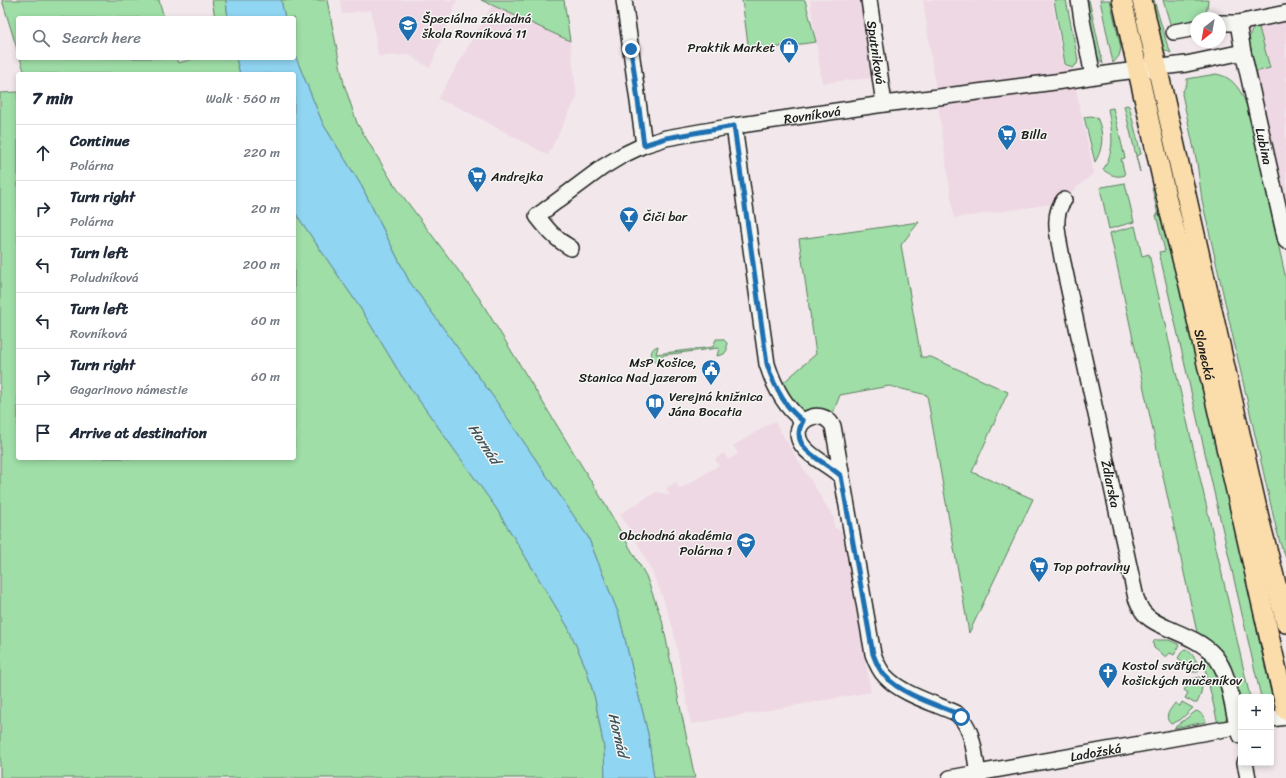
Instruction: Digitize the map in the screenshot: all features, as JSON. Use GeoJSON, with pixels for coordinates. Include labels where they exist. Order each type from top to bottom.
{"type":"FeatureCollection","features":[{"type":"Feature","properties":{"kind":"main road","name":"Slanecká"},"geometry":{"type":"LineString","coordinates":[[1122,0],[1169,209],[1189,285],[1286,710]]}},
{"type":"Feature","properties":{"kind":"main road","name":"Slanecká"},"geometry":{"type":"LineString","coordinates":[[1142,0],[1260,522],[1286,623]]}},
{"type":"Feature","properties":{"kind":"street"},"geometry":{"type":"LineString","coordinates":[[624,0],[644,145]]}},
{"type":"Feature","properties":{"kind":"street","name":"Sputniková"},"geometry":{"type":"LineString","coordinates":[[869,0],[884,104]]}},
{"type":"Feature","properties":{"kind":"street"},"geometry":{"type":"LineString","coordinates":[[1079,0],[1093,76]]}},
{"type":"Feature","properties":{"kind":"street"},"geometry":{"type":"LineString","coordinates":[[1226,22],[1238,23],[1286,13]]}},
{"type":"Feature","properties":{"kind":"street","name":"Lubina"},"geometry":{"type":"LineString","coordinates":[[1238,23],[1243,52],[1286,241]]}},
{"type":"Feature","properties":{"kind":"street"},"geometry":{"type":"LineString","coordinates":[[1174,32],[1190,29]]}},
{"type":"Feature","properties":{"kind":"street"},"geometry":{"type":"LineString","coordinates":[[1157,68],[1186,64],[1243,52]]}},
{"type":"Feature","properties":{"kind":"street","name":"Rovníková"},"geometry":{"type":"LineString","coordinates":[[571,248],[555,237],[536,216],[583,180],[603,167],[644,145],[666,138],[734,126],[884,104],[1157,68]]}},
{"type":"Feature","properties":{"kind":"street"},"geometry":{"type":"LineString","coordinates":[[734,126],[767,364],[776,389],[793,414],[803,421]]}},
{"type":"Feature","properties":{"kind":"street","name":"Ždiarska"},"geometry":{"type":"LineString","coordinates":[[1064,200],[1057,215],[1057,226],[1062,258],[1136,598],[1143,613],[1159,625],[1198,642],[1213,654],[1220,663],[1225,676],[1238,722]]}},
{"type":"Feature","properties":{"kind":"street"},"geometry":{"type":"LineString","coordinates":[[841,476],[833,468],[811,454],[802,445],[798,437],[798,432],[803,421],[808,417],[820,417],[830,421],[833,426],[873,654],[877,664],[885,676],[896,685],[910,693],[956,713],[961,717],[969,730],[978,776]]}},
{"type":"Feature","properties":{"kind":"street"},"geometry":{"type":"LineString","coordinates":[[1274,719],[1286,716]]}},
{"type":"Feature","properties":{"kind":"street","name":"Ladožská"},"geometry":{"type":"LineString","coordinates":[[950,778],[978,776],[1238,729]]}},
{"type":"Feature","properties":{"kind":"street"},"geometry":{"type":"LineString","coordinates":[[1246,766],[1248,778]]}},
{"type":"Feature","properties":{"kind":"shaded area","name":"Špeciálna základná škola Rovníková 11"},"geometry":{"type":"Polygon","coordinates":[[[340,0],[457,0],[430,68],[409,55],[378,56],[371,10],[342,14],[340,0]]]}},
{"type":"Feature","properties":{"kind":"shaded area"},"geometry":{"type":"Polygon","coordinates":[[[810,0],[869,0],[880,77],[822,83],[810,0]]]}},
{"type":"Feature","properties":{"kind":"shaded area"},"geometry":{"type":"Polygon","coordinates":[[[923,0],[1052,0],[1063,65],[1072,71],[1094,173],[1073,191],[1060,206],[1047,205],[954,218],[923,0]]]}},
{"type":"Feature","properties":{"kind":"shaded area"},"geometry":{"type":"Polygon","coordinates":[[[492,5],[570,41],[577,97],[548,155],[462,109],[438,99],[492,5]]]}},
{"type":"Feature","properties":{"kind":"shaded area"},"geometry":{"type":"Polygon","coordinates":[[[1286,13],[1286,241],[1238,23],[1286,13]]]}},
{"type":"Feature","properties":{"kind":"shaded area","name":"Obchodná akadémia Polárna 1"},"geometry":{"type":"Polygon","coordinates":[[[774,421],[834,518],[834,527],[842,532],[871,692],[691,724],[673,628],[663,598],[637,542],[620,514],[656,492],[670,495],[666,488],[676,482],[680,489],[719,465],[715,459],[724,453],[728,460],[738,454],[733,446],[774,421]]]}},
{"type":"Feature","properties":{"kind":"green space"},"geometry":{"type":"Polygon","coordinates":[[[2,0],[159,0],[163,16],[16,16],[16,46],[2,0]]]}},
{"type":"Feature","properties":{"kind":"green space"},"geometry":{"type":"Polygon","coordinates":[[[212,0],[226,0],[228,16],[215,16],[212,0]]]}},
{"type":"Feature","properties":{"kind":"green space"},"geometry":{"type":"Polygon","coordinates":[[[281,0],[327,0],[344,84],[357,123],[393,183],[479,298],[602,499],[646,576],[662,620],[695,778],[654,778],[648,734],[619,615],[588,537],[494,398],[409,281],[361,185],[323,124],[296,58],[296,16],[285,16],[281,0]]]}},
{"type":"Feature","properties":{"kind":"green space"},"geometry":{"type":"Polygon","coordinates":[[[481,0],[564,0],[570,41],[492,5],[481,0]]]}},
{"type":"Feature","properties":{"kind":"green space"},"geometry":{"type":"Polygon","coordinates":[[[742,0],[805,0],[816,42],[749,51],[742,0]]]}},
{"type":"Feature","properties":{"kind":"green space"},"geometry":{"type":"Polygon","coordinates":[[[1054,0],[1066,0],[1078,60],[1077,64],[1072,68],[1065,64],[1054,0]]]}},
{"type":"Feature","properties":{"kind":"green space"},"geometry":{"type":"Polygon","coordinates":[[[1084,0],[1089,0],[1103,64],[1098,58],[1084,0]]]}},
{"type":"Feature","properties":{"kind":"green space"},"geometry":{"type":"Polygon","coordinates":[[[1100,0],[1110,0],[1121,48],[1119,56],[1113,63],[1100,0]]]}},
{"type":"Feature","properties":{"kind":"green space"},"geometry":{"type":"Polygon","coordinates":[[[1152,0],[1154,0],[1171,53],[1161,48],[1152,0]]]}},
{"type":"Feature","properties":{"kind":"green space"},"geometry":{"type":"Polygon","coordinates":[[[1163,0],[1208,0],[1206,12],[1190,12],[1190,26],[1172,30],[1163,0]]]}},
{"type":"Feature","properties":{"kind":"green space"},"geometry":{"type":"Polygon","coordinates":[[[1258,24],[1270,68],[1255,72],[1250,53],[1249,40],[1250,34],[1258,24]]]}},
{"type":"Feature","properties":{"kind":"green space"},"geometry":{"type":"Polygon","coordinates":[[[21,60],[177,60],[178,63],[189,60],[236,60],[240,72],[24,72],[21,60]]]}},
{"type":"Feature","properties":{"kind":"green space"},"geometry":{"type":"Polygon","coordinates":[[[1216,74],[1228,78],[1233,82],[1243,97],[1248,109],[1286,279],[1286,558],[1280,543],[1274,519],[1202,200],[1197,163],[1182,94],[1187,83],[1187,79],[1216,74]]]}},
{"type":"Feature","properties":{"kind":"green space"},"geometry":{"type":"Polygon","coordinates":[[[16,92],[16,460],[296,460],[296,214],[361,309],[401,375],[496,508],[568,627],[586,668],[595,699],[604,748],[605,778],[0,778],[0,93],[16,92]]]}},
{"type":"Feature","properties":{"kind":"green space"},"geometry":{"type":"Polygon","coordinates":[[[1124,106],[1129,106],[1141,154],[1136,156],[1124,106]]]}},
{"type":"Feature","properties":{"kind":"green space"},"geometry":{"type":"Polygon","coordinates":[[[1113,108],[1125,158],[1121,159],[1125,175],[1119,176],[1111,175],[1103,170],[1110,155],[1112,140],[1108,109],[1113,108]]]}},
{"type":"Feature","properties":{"kind":"green space"},"geometry":{"type":"Polygon","coordinates":[[[1091,116],[1097,118],[1102,136],[1100,152],[1095,162],[1084,117],[1091,116]]]}},
{"type":"Feature","properties":{"kind":"green space"},"geometry":{"type":"Polygon","coordinates":[[[1125,183],[1134,222],[1109,229],[1100,188],[1125,183]]]}},
{"type":"Feature","properties":{"kind":"green space"},"geometry":{"type":"Polygon","coordinates":[[[1152,188],[1164,215],[1250,580],[1257,631],[1271,694],[1260,694],[1159,252],[1165,251],[1156,215],[1158,215],[1152,188]]]}},
{"type":"Feature","properties":{"kind":"green space"},"geometry":{"type":"Polygon","coordinates":[[[919,222],[901,245],[921,357],[931,357],[1008,392],[972,472],[1033,499],[969,633],[927,395],[889,386],[840,395],[830,421],[808,417],[776,389],[816,354],[799,239],[919,222]]]}},
{"type":"Feature","properties":{"kind":"green space"},"geometry":{"type":"Polygon","coordinates":[[[1135,226],[1142,256],[1149,254],[1249,694],[1238,694],[1238,703],[1198,637],[1110,233],[1135,226]]]}},
{"type":"Feature","properties":{"kind":"green space"},"geometry":{"type":"Polygon","coordinates":[[[716,339],[723,339],[727,343],[727,350],[724,354],[717,356],[719,348],[663,355],[661,363],[655,362],[652,358],[651,353],[658,346],[656,354],[713,347],[716,339]]]}},
{"type":"Feature","properties":{"kind":"green space"},"geometry":{"type":"Polygon","coordinates":[[[1155,640],[1169,640],[1178,644],[1179,647],[1174,655],[1170,653],[1166,657],[1154,648],[1153,643],[1155,640]]]}},
{"type":"Feature","properties":{"kind":"green space"},"geometry":{"type":"Polygon","coordinates":[[[1186,649],[1193,655],[1198,663],[1200,669],[1198,672],[1191,672],[1179,665],[1182,661],[1178,658],[1183,650],[1186,649]]]}},
{"type":"Feature","properties":{"kind":"green space"},"geometry":{"type":"Polygon","coordinates":[[[1201,651],[1216,666],[1228,711],[1226,719],[1222,723],[1218,724],[1201,651]]]}},
{"type":"Feature","properties":{"kind":"green space"},"geometry":{"type":"Polygon","coordinates":[[[1200,677],[1202,683],[1201,694],[1197,703],[1194,703],[1185,698],[1188,693],[1184,690],[1192,679],[1200,677]]]}},
{"type":"Feature","properties":{"kind":"green space"},"geometry":{"type":"Polygon","coordinates":[[[1182,702],[1193,708],[1180,720],[1171,724],[1167,716],[1169,711],[1175,703],[1180,706],[1182,702]]]}},
{"type":"Feature","properties":{"kind":"green space"},"geometry":{"type":"Polygon","coordinates":[[[1196,711],[1202,715],[1206,722],[1174,728],[1196,711]]]}},
{"type":"Feature","properties":{"kind":"water"},"geometry":{"type":"Polygon","coordinates":[[[226,0],[281,0],[285,16],[228,16],[226,0]]]}},
{"type":"Feature","properties":{"kind":"water","name":"Hornád"},"geometry":{"type":"Polygon","coordinates":[[[296,58],[323,124],[361,185],[409,281],[494,398],[588,537],[619,615],[648,734],[654,778],[605,778],[604,748],[595,699],[586,668],[568,627],[496,508],[401,375],[361,309],[296,214],[296,72],[240,72],[236,60],[296,60],[296,58]]]}},
{"type":"Feature","properties":{"kind":"place","name":"Špeciálna základná škola Rovníková 11"},"geometry":{"type":"Point","coordinates":[408,42]}},
{"type":"Feature","properties":{"kind":"place","name":"Praktik Market"},"geometry":{"type":"Point","coordinates":[789,64]}},
{"type":"Feature","properties":{"kind":"place","name":"Billa"},"geometry":{"type":"Point","coordinates":[1007,151]}},
{"type":"Feature","properties":{"kind":"place","name":"Andrejka"},"geometry":{"type":"Point","coordinates":[477,193]}},
{"type":"Feature","properties":{"kind":"place","name":"Čiči bar"},"geometry":{"type":"Point","coordinates":[629,233]}},
{"type":"Feature","properties":{"kind":"place","name":"MsP Košice, Stanica Nad jazerom"},"geometry":{"type":"Point","coordinates":[711,386]}},
{"type":"Feature","properties":{"kind":"place","name":"Verejná knižnica Jána Bocatia"},"geometry":{"type":"Point","coordinates":[655,420]}},
{"type":"Feature","properties":{"kind":"place","name":"Obchodná akadémia Polárna 1"},"geometry":{"type":"Point","coordinates":[746,559]}},
{"type":"Feature","properties":{"kind":"place","name":"Top potraviny"},"geometry":{"type":"Point","coordinates":[1039,583]}},
{"type":"Feature","properties":{"kind":"place","name":"Kostol svätých košických mučeníkov"},"geometry":{"type":"Point","coordinates":[1108,689]}},
{"type":"Feature","properties":{"kind":"route"},"geometry":{"type":"LineString","coordinates":[[631,49],[644,145],[666,138],[734,126],[767,364],[776,389],[793,414],[803,421],[798,432],[798,437],[802,445],[811,454],[833,468],[841,476],[873,654],[877,664],[885,676],[896,685],[910,693],[956,713],[961,717]]}}]}
